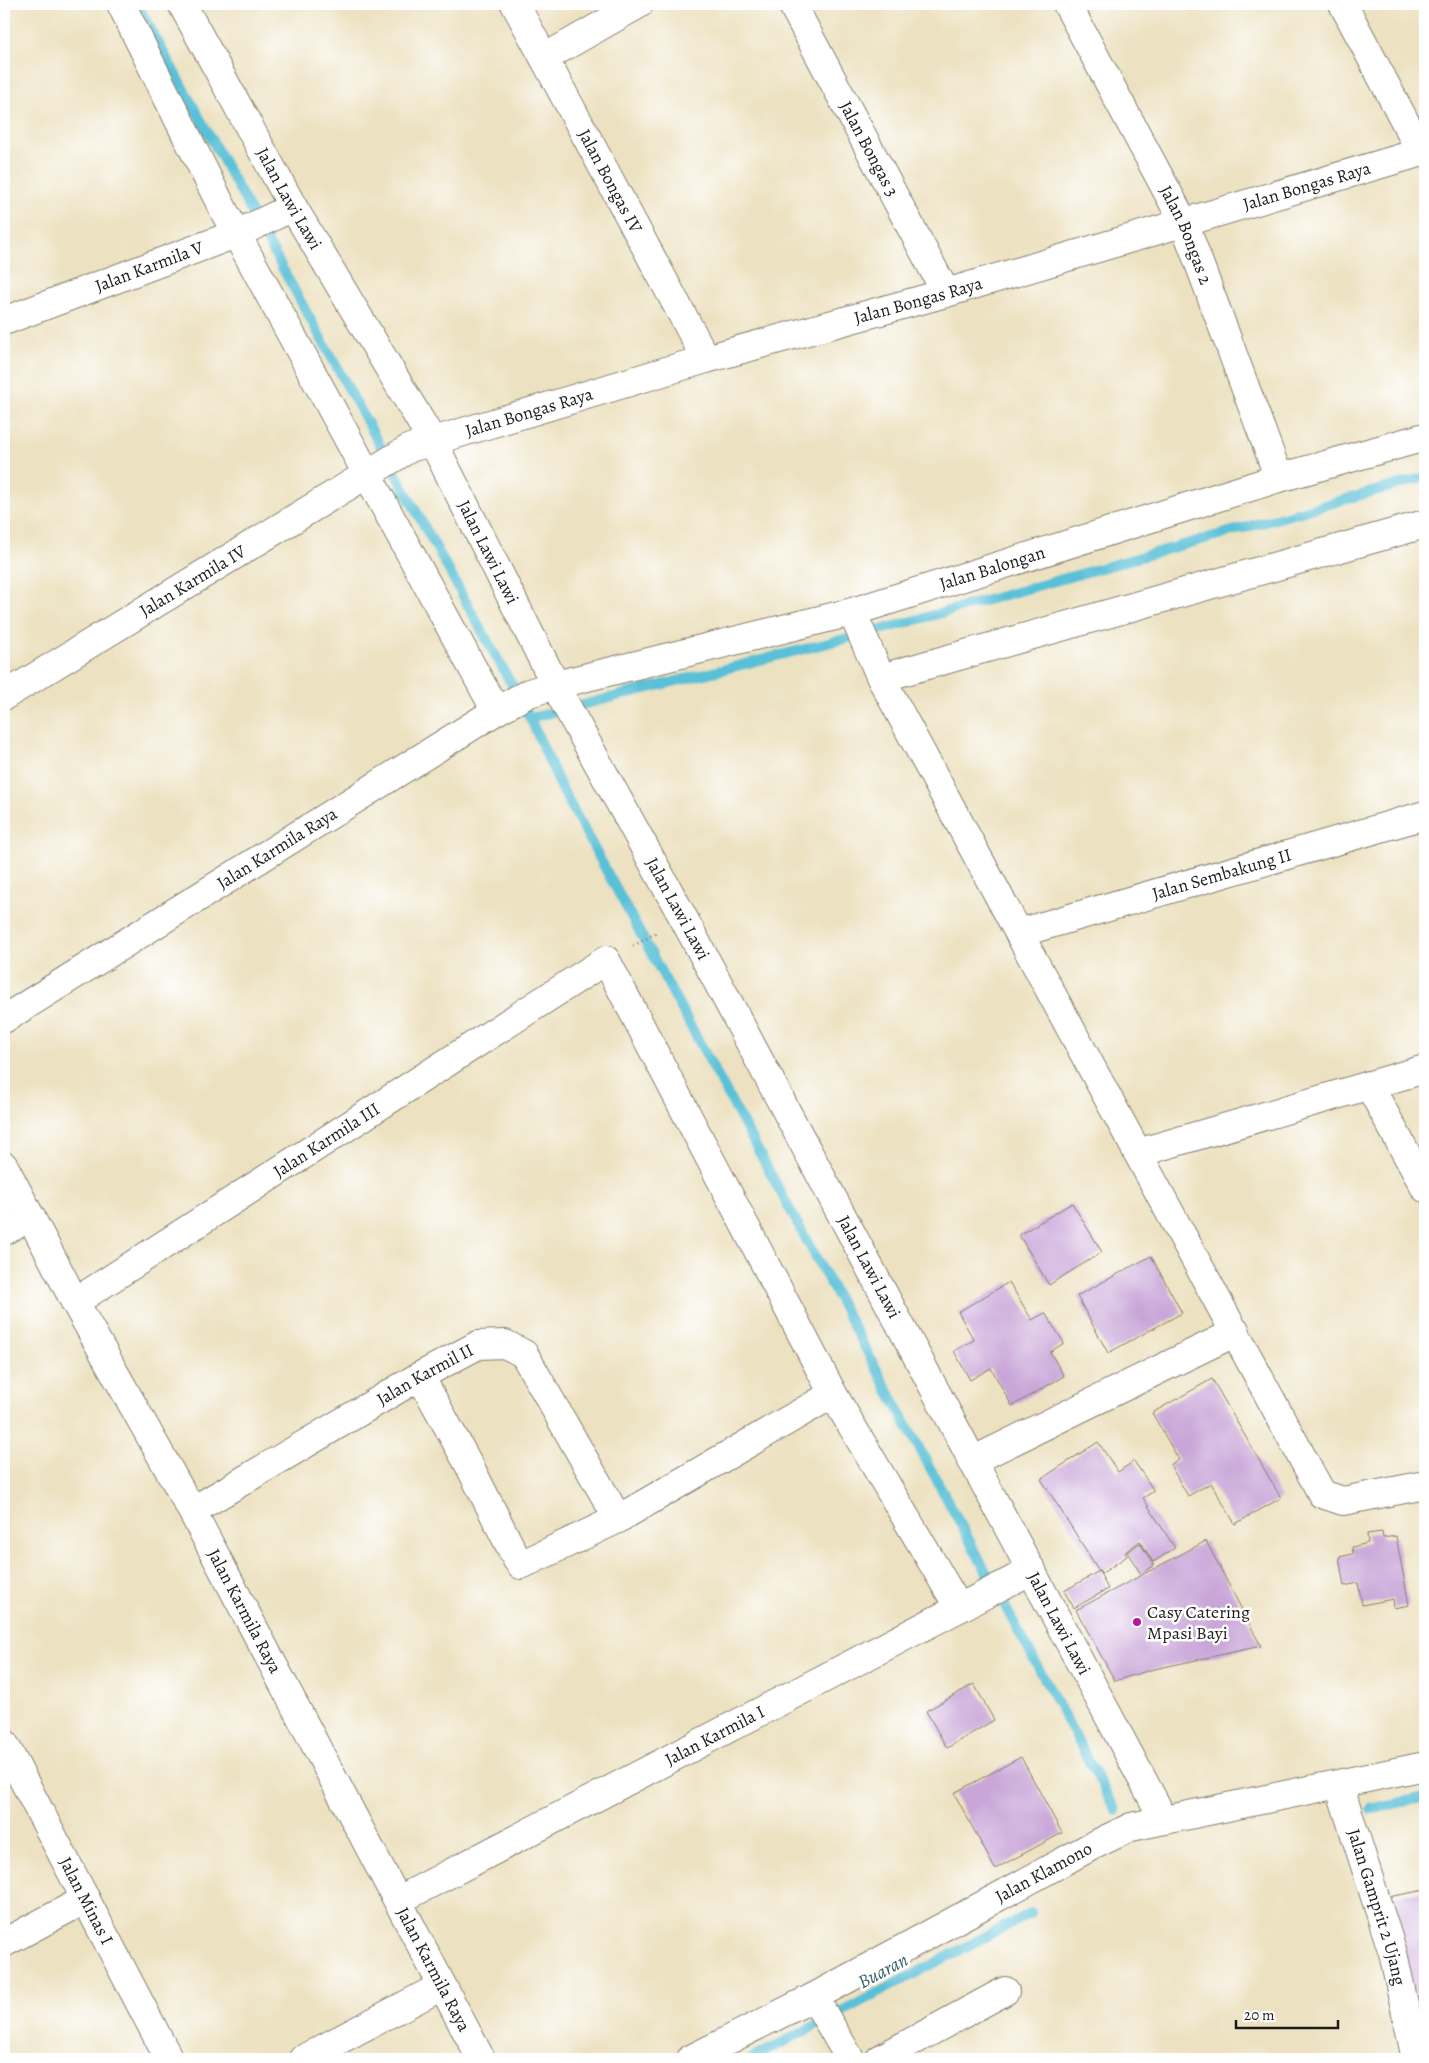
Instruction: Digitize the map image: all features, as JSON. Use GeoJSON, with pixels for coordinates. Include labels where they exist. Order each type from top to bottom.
{"type":"FeatureCollection","features":[{"type":"Feature","properties":{"kind":"street"},"geometry":{"type":"LineString","coordinates":[[121,4],[239,233],[374,469],[513,702]]}},
{"type":"Feature","properties":{"kind":"street","name":"Jalan Lawi Lawi"},"geometry":{"type":"LineString","coordinates":[[182,4],[282,214],[421,445],[580,730],[684,919],[972,1460],[1010,1582],[1164,1820]]}},
{"type":"Feature","properties":{"kind":"street","name":"Jalan Bongas IV"},"geometry":{"type":"LineString","coordinates":[[515,4],[706,359]]}},
{"type":"Feature","properties":{"kind":"street"},"geometry":{"type":"LineString","coordinates":[[544,58],[639,4]]}},
{"type":"Feature","properties":{"kind":"street","name":"Jalan Bongas 3"},"geometry":{"type":"LineString","coordinates":[[792,4],[946,293]]}},
{"type":"Feature","properties":{"kind":"street","name":"Jalan Bongas 2"},"geometry":{"type":"LineString","coordinates":[[1067,4],[1184,223],[1279,478]]}},
{"type":"Feature","properties":{"kind":"street"},"geometry":{"type":"LineString","coordinates":[[1342,4],[1423,151]]}},
{"type":"Feature","properties":{"kind":"street","name":"Jalan Bongas Raya"},"geometry":{"type":"LineString","coordinates":[[374,469],[421,445],[706,359],[946,293],[1423,151]]}},
{"type":"Feature","properties":{"kind":"street","name":"Jalan Karmila V"},"geometry":{"type":"LineString","coordinates":[[4,322],[239,233],[282,214]]}},
{"type":"Feature","properties":{"kind":"street","name":"Jalan Balongan"},"geometry":{"type":"LineString","coordinates":[[558,691],[855,618],[941,583],[1279,478],[1425,437]]}},
{"type":"Feature","properties":{"kind":"street","name":"Jalan Karmila IV"},"geometry":{"type":"LineString","coordinates":[[4,696],[374,469]]}},
{"type":"Feature","properties":{"kind":"street"},"geometry":{"type":"LineString","coordinates":[[876,668],[1425,524]]}},
{"type":"Feature","properties":{"kind":"street"},"geometry":{"type":"LineString","coordinates":[[855,618],[876,668],[1322,1494],[1343,1501],[1425,1485]]}},
{"type":"Feature","properties":{"kind":"street","name":"Jalan Karmila Raya"},"geometry":{"type":"LineString","coordinates":[[4,1019],[513,702],[558,691]]}},
{"type":"Feature","properties":{"kind":"street","name":"Jalan Sembakung II"},"geometry":{"type":"LineString","coordinates":[[1019,933],[1425,815]]}},
{"type":"Feature","properties":{"kind":"street","name":"Jalan Karmila III"},"geometry":{"type":"LineString","coordinates":[[75,1302],[576,977],[606,960],[833,1394]]}},
{"type":"Feature","properties":{"kind":"street"},"geometry":{"type":"LineString","coordinates":[[1138,1152],[1425,1069]]}},
{"type":"Feature","properties":{"kind":"street"},"geometry":{"type":"LineString","coordinates":[[1368,1085],[1425,1188]]}},
{"type":"Feature","properties":{"kind":"street","name":"Jalan Karmila Raya"},"geometry":{"type":"LineString","coordinates":[[4,1166],[75,1302],[192,1511],[399,1900],[481,2059]]}},
{"type":"Feature","properties":{"kind":"street"},"geometry":{"type":"LineString","coordinates":[[4,1231],[31,1217]]}},
{"type":"Feature","properties":{"kind":"street"},"geometry":{"type":"LineString","coordinates":[[972,1460],[1236,1332]]}},
{"type":"Feature","properties":{"kind":"street","name":"Jalan Karmil II"},"geometry":{"type":"LineString","coordinates":[[192,1511],[420,1376],[478,1345],[504,1344],[524,1354],[618,1519]]}},
{"type":"Feature","properties":{"kind":"street"},"geometry":{"type":"LineString","coordinates":[[420,1376],[469,1465],[517,1560],[522,1565],[618,1519],[833,1394],[959,1608]]}},
{"type":"Feature","properties":{"kind":"street","name":"Jalan Karmila I"},"geometry":{"type":"LineString","coordinates":[[399,1900],[1010,1582]]}},
{"type":"Feature","properties":{"kind":"street","name":"Jalan Minas I"},"geometry":{"type":"LineString","coordinates":[[4,1743],[13,1783],[86,1899],[169,2059]]}},
{"type":"Feature","properties":{"kind":"street","name":"Jalan Klamono"},"geometry":{"type":"LineString","coordinates":[[691,2059],[824,2013],[1090,1847],[1131,1827],[1425,1766]]}},
{"type":"Feature","properties":{"kind":"street","name":"Jalan Gamprit 2 Ujang"},"geometry":{"type":"LineString","coordinates":[[1339,1785],[1393,1953],[1416,2059]]}},
{"type":"Feature","properties":{"kind":"street"},"geometry":{"type":"LineString","coordinates":[[4,1943],[86,1899]]}},
{"type":"Feature","properties":{"kind":"street"},"geometry":{"type":"LineString","coordinates":[[302,2059],[442,1986]]}},
{"type":"Feature","properties":{"kind":"street"},"geometry":{"type":"LineString","coordinates":[[880,2059],[1005,1992]]}},
{"type":"Feature","properties":{"kind":"street"},"geometry":{"type":"LineString","coordinates":[[824,2013],[850,2059]]}},
{"type":"Feature","properties":{"kind":"path"},"geometry":{"type":"LineString","coordinates":[[628,948],[656,933]]}},
{"type":"Feature","properties":{"kind":"building"},"geometry":{"type":"Polygon","coordinates":[[[1072,1203],[1102,1252],[1049,1285],[1019,1235],[1072,1203]]]}},
{"type":"Feature","properties":{"kind":"building"},"geometry":{"type":"Polygon","coordinates":[[[1151,1256],[1182,1313],[1108,1353],[1077,1296],[1151,1256]]]}},
{"type":"Feature","properties":{"kind":"building"},"geometry":{"type":"Polygon","coordinates":[[[1009,1282],[1032,1320],[1045,1313],[1064,1343],[1050,1352],[1064,1376],[1012,1406],[991,1368],[970,1380],[954,1351],[974,1340],[958,1312],[1009,1282]]]}},
{"type":"Feature","properties":{"kind":"building"},"geometry":{"type":"Polygon","coordinates":[[[1212,1379],[1281,1498],[1235,1524],[1211,1483],[1188,1496],[1170,1465],[1179,1460],[1152,1413],[1212,1379]]]}},
{"type":"Feature","properties":{"kind":"building"},"geometry":{"type":"Polygon","coordinates":[[[1098,1442],[1118,1472],[1134,1461],[1154,1491],[1143,1498],[1175,1548],[1153,1562],[1140,1541],[1125,1552],[1127,1556],[1101,1574],[1041,1479],[1098,1442]]]}},
{"type":"Feature","properties":{"kind":"building"},"geometry":{"type":"Polygon","coordinates":[[[1382,1532],[1383,1538],[1396,1536],[1409,1605],[1394,1608],[1393,1599],[1362,1605],[1358,1583],[1344,1586],[1339,1557],[1353,1554],[1352,1547],[1368,1543],[1367,1534],[1382,1532]]]}},
{"type":"Feature","properties":{"kind":"building"},"geometry":{"type":"Polygon","coordinates":[[[1206,1541],[1261,1646],[1150,1670],[1115,1681],[1076,1610],[1206,1541]]]}},
{"type":"Feature","properties":{"kind":"building"},"geometry":{"type":"Polygon","coordinates":[[[1140,1543],[1154,1565],[1141,1574],[1127,1552],[1140,1543]]]}},
{"type":"Feature","properties":{"kind":"building"},"geometry":{"type":"Polygon","coordinates":[[[1099,1571],[1108,1589],[1074,1608],[1064,1591],[1099,1571]]]}},
{"type":"Feature","properties":{"kind":"building"},"geometry":{"type":"Polygon","coordinates":[[[974,1684],[994,1720],[947,1748],[926,1711],[974,1684]]]}},
{"type":"Feature","properties":{"kind":"building"},"geometry":{"type":"Polygon","coordinates":[[[1021,1757],[1062,1833],[995,1869],[954,1793],[1021,1757]]]}},
{"type":"Feature","properties":{"kind":"building"},"geometry":{"type":"Polygon","coordinates":[[[1425,1890],[1425,2051],[1388,1897],[1425,1890]]]}},
{"type":"Feature","properties":{"kind":"waterway"},"geometry":{"type":"LineString","coordinates":[[137,4],[530,718],[561,787],[1116,1811]]}},
{"type":"Feature","properties":{"kind":"waterway"},"geometry":{"type":"LineString","coordinates":[[530,718],[884,629],[1425,477]]}},
{"type":"Feature","properties":{"kind":"waterway","name":"Buaran"},"geometry":{"type":"LineString","coordinates":[[1371,1809],[1425,1797]]}},
{"type":"Feature","properties":{"kind":"waterway","name":"Buaran"},"geometry":{"type":"LineString","coordinates":[[751,2059],[1031,1913]]}},
{"type":"Feature","properties":{"kind":"place","name":"Casy Catering Mpasi Bayi"},"geometry":{"type":"Point","coordinates":[1137,1622]}}]}
